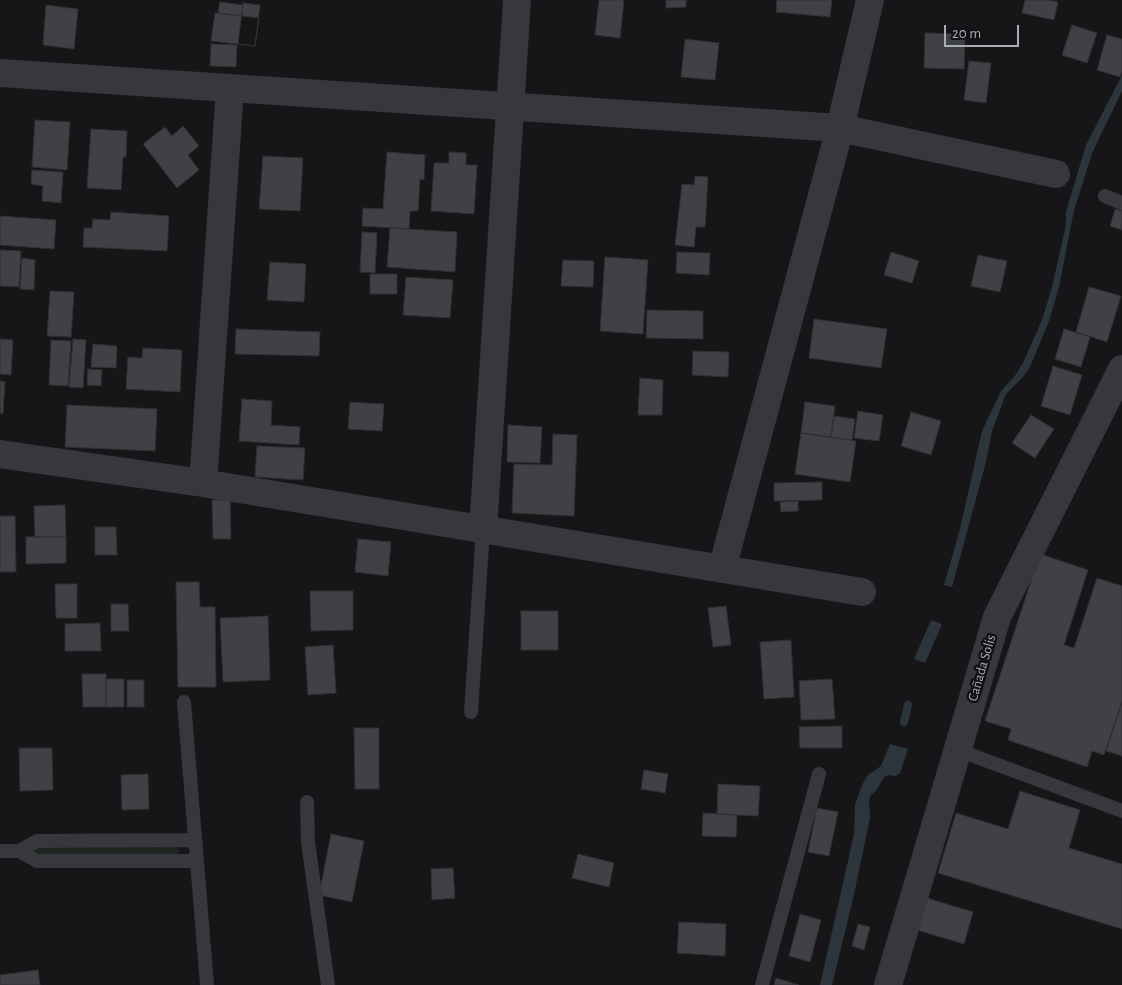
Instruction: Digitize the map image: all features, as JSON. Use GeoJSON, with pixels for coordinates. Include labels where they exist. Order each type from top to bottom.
{"type":"FeatureCollection","features":[{"type":"Feature","properties":{"kind":"street"},"geometry":{"type":"LineString","coordinates":[[483,530],[518,0]]}},
{"type":"Feature","properties":{"kind":"street"},"geometry":{"type":"LineString","coordinates":[[722,569],[840,128],[870,0]]}},
{"type":"Feature","properties":{"kind":"street"},"geometry":{"type":"LineString","coordinates":[[0,73],[840,128],[1056,174]]}},
{"type":"Feature","properties":{"kind":"street"},"geometry":{"type":"LineString","coordinates":[[204,483],[230,88]]}},
{"type":"Feature","properties":{"kind":"street","name":"Cañada Solis"},"geometry":{"type":"LineString","coordinates":[[888,985],[997,617],[1122,369]]}},
{"type":"Feature","properties":{"kind":"street"},"geometry":{"type":"LineString","coordinates":[[0,454],[204,483],[862,592]]}},
{"type":"Feature","properties":{"kind":"lane"},"geometry":{"type":"LineString","coordinates":[[1105,196],[1122,203]]}},
{"type":"Feature","properties":{"kind":"lane"},"geometry":{"type":"LineString","coordinates":[[471,712],[483,530]]}},
{"type":"Feature","properties":{"kind":"lane"},"geometry":{"type":"LineString","coordinates":[[184,702],[207,985]]}},
{"type":"Feature","properties":{"kind":"lane"},"geometry":{"type":"LineString","coordinates":[[958,750],[1122,811]]}},
{"type":"Feature","properties":{"kind":"lane"},"geometry":{"type":"LineString","coordinates":[[762,985],[820,774]]}},
{"type":"Feature","properties":{"kind":"lane"},"geometry":{"type":"LineString","coordinates":[[307,802],[308,842],[328,985]]}},
{"type":"Feature","properties":{"kind":"lane"},"geometry":{"type":"LineString","coordinates":[[0,851],[19,851],[38,841],[195,840]]}},
{"type":"Feature","properties":{"kind":"lane"},"geometry":{"type":"LineString","coordinates":[[19,851],[37,861],[197,861]]}},
{"type":"Feature","properties":{"kind":"shaded area"},"geometry":{"type":"Polygon","coordinates":[[[1122,75],[1122,91],[1093,151],[1074,210],[1059,287],[1049,321],[1030,367],[1006,394],[992,431],[986,462],[952,587],[944,585],[960,529],[982,431],[1001,391],[1014,377],[1023,363],[1042,320],[1052,287],[1066,225],[1066,212],[1086,145],[1122,75]]]}},
{"type":"Feature","properties":{"kind":"shaded area"},"geometry":{"type":"Polygon","coordinates":[[[931,620],[942,624],[925,663],[914,659],[931,620]]]}},
{"type":"Feature","properties":{"kind":"shaded area"},"geometry":{"type":"Polygon","coordinates":[[[890,744],[908,749],[900,773],[895,776],[889,775],[884,777],[869,800],[870,818],[832,985],[820,985],[854,834],[855,805],[862,785],[868,775],[881,766],[890,744]]]}},
{"type":"Feature","properties":{"kind":"shaded area"},"geometry":{"type":"Polygon","coordinates":[[[178,847],[180,850],[178,854],[39,854],[33,852],[39,848],[178,847]]]}},
{"type":"Feature","properties":{"kind":"building"},"geometry":{"type":"Polygon","coordinates":[[[599,0],[624,0],[620,38],[595,35],[599,0]]]}},
{"type":"Feature","properties":{"kind":"building"},"geometry":{"type":"Polygon","coordinates":[[[666,0],[686,0],[686,7],[666,8],[666,0]]]}},
{"type":"Feature","properties":{"kind":"building"},"geometry":{"type":"Polygon","coordinates":[[[777,0],[832,0],[830,17],[776,12],[777,0]]]}},
{"type":"Feature","properties":{"kind":"building"},"geometry":{"type":"Polygon","coordinates":[[[1025,0],[1058,2],[1054,20],[1022,13],[1025,0]]]}},
{"type":"Feature","properties":{"kind":"building"},"geometry":{"type":"Polygon","coordinates":[[[220,2],[243,5],[242,16],[218,13],[220,2]]]}},
{"type":"Feature","properties":{"kind":"building"},"geometry":{"type":"Polygon","coordinates":[[[243,3],[260,5],[255,46],[238,44],[243,3]]]}},
{"type":"Feature","properties":{"kind":"building"},"geometry":{"type":"Polygon","coordinates":[[[46,5],[78,9],[74,49],[43,45],[46,5]]]}},
{"type":"Feature","properties":{"kind":"building"},"geometry":{"type":"Polygon","coordinates":[[[215,13],[259,18],[255,46],[211,41],[215,13]]]}},
{"type":"Feature","properties":{"kind":"building"},"geometry":{"type":"Polygon","coordinates":[[[1072,25],[1097,33],[1087,63],[1062,55],[1072,25]]]}},
{"type":"Feature","properties":{"kind":"building"},"geometry":{"type":"Polygon","coordinates":[[[925,33],[965,34],[964,69],[924,68],[925,33]]]}},
{"type":"Feature","properties":{"kind":"building"},"geometry":{"type":"Polygon","coordinates":[[[1107,35],[1122,39],[1122,71],[1120,77],[1097,70],[1107,35]]]}},
{"type":"Feature","properties":{"kind":"building"},"geometry":{"type":"Polygon","coordinates":[[[685,39],[719,43],[715,80],[681,77],[685,39]]]}},
{"type":"Feature","properties":{"kind":"building"},"geometry":{"type":"Polygon","coordinates":[[[211,44],[237,45],[236,67],[210,66],[211,44]]]}},
{"type":"Feature","properties":{"kind":"building"},"geometry":{"type":"Polygon","coordinates":[[[969,61],[991,63],[986,103],[964,100],[969,61]]]}},
{"type":"Feature","properties":{"kind":"building"},"geometry":{"type":"Polygon","coordinates":[[[35,120],[70,122],[67,170],[32,167],[35,120]]]}},
{"type":"Feature","properties":{"kind":"building"},"geometry":{"type":"Polygon","coordinates":[[[183,126],[199,146],[188,155],[199,170],[177,188],[143,144],[165,127],[172,136],[183,126]]]}},
{"type":"Feature","properties":{"kind":"building"},"geometry":{"type":"Polygon","coordinates":[[[91,129],[127,131],[126,157],[123,157],[121,190],[87,188],[91,129]]]}},
{"type":"Feature","properties":{"kind":"building"},"geometry":{"type":"Polygon","coordinates":[[[387,152],[425,155],[424,180],[420,179],[418,211],[410,211],[409,229],[362,226],[363,208],[383,209],[387,152]]]}},
{"type":"Feature","properties":{"kind":"building"},"geometry":{"type":"Polygon","coordinates":[[[449,152],[466,153],[466,165],[477,165],[474,214],[431,211],[434,163],[449,163],[449,152]]]}},
{"type":"Feature","properties":{"kind":"building"},"geometry":{"type":"Polygon","coordinates":[[[263,156],[303,158],[300,211],[259,209],[263,156]]]}},
{"type":"Feature","properties":{"kind":"building"},"geometry":{"type":"Polygon","coordinates":[[[32,170],[63,172],[61,203],[42,201],[43,186],[31,184],[32,170]]]}},
{"type":"Feature","properties":{"kind":"building"},"geometry":{"type":"Polygon","coordinates":[[[695,176],[708,177],[705,227],[696,227],[694,247],[675,245],[682,184],[694,185],[695,176]]]}},
{"type":"Feature","properties":{"kind":"building"},"geometry":{"type":"Polygon","coordinates":[[[1115,209],[1122,211],[1122,230],[1110,226],[1115,209]]]}},
{"type":"Feature","properties":{"kind":"building"},"geometry":{"type":"Polygon","coordinates":[[[111,212],[169,216],[167,251],[83,247],[84,228],[92,228],[93,219],[110,220],[111,212]]]}},
{"type":"Feature","properties":{"kind":"building"},"geometry":{"type":"Polygon","coordinates":[[[0,216],[56,220],[54,249],[0,245],[0,216]]]}},
{"type":"Feature","properties":{"kind":"building"},"geometry":{"type":"Polygon","coordinates":[[[390,228],[457,232],[455,272],[387,267],[390,228]]]}},
{"type":"Feature","properties":{"kind":"building"},"geometry":{"type":"Polygon","coordinates":[[[362,232],[377,233],[375,273],[360,272],[362,232]]]}},
{"type":"Feature","properties":{"kind":"building"},"geometry":{"type":"Polygon","coordinates":[[[0,250],[21,251],[19,287],[0,286],[0,250]]]}},
{"type":"Feature","properties":{"kind":"building"},"geometry":{"type":"Polygon","coordinates":[[[677,252],[710,253],[709,275],[676,273],[677,252]]]}},
{"type":"Feature","properties":{"kind":"building"},"geometry":{"type":"Polygon","coordinates":[[[891,252],[919,261],[912,283],[884,275],[891,252]]]}},
{"type":"Feature","properties":{"kind":"building"},"geometry":{"type":"Polygon","coordinates":[[[978,255],[1007,261],[1000,292],[971,286],[978,255]]]}},
{"type":"Feature","properties":{"kind":"building"},"geometry":{"type":"Polygon","coordinates":[[[605,257],[648,260],[643,334],[600,331],[605,257]]]}},
{"type":"Feature","properties":{"kind":"building"},"geometry":{"type":"Polygon","coordinates":[[[22,258],[35,260],[34,290],[20,289],[22,258]]]}},
{"type":"Feature","properties":{"kind":"building"},"geometry":{"type":"Polygon","coordinates":[[[563,260],[594,261],[593,287],[561,286],[563,260]]]}},
{"type":"Feature","properties":{"kind":"building"},"geometry":{"type":"Polygon","coordinates":[[[270,262],[306,264],[304,302],[267,300],[270,262]]]}},
{"type":"Feature","properties":{"kind":"building"},"geometry":{"type":"Polygon","coordinates":[[[370,274],[397,274],[397,294],[370,294],[370,274]]]}},
{"type":"Feature","properties":{"kind":"building"},"geometry":{"type":"Polygon","coordinates":[[[406,277],[453,280],[450,318],[403,315],[406,277]]]}},
{"type":"Feature","properties":{"kind":"building"},"geometry":{"type":"Polygon","coordinates":[[[1089,287],[1121,296],[1107,342],[1076,332],[1089,287]]]}},
{"type":"Feature","properties":{"kind":"building"},"geometry":{"type":"Polygon","coordinates":[[[50,291],[74,292],[71,337],[47,336],[50,291]]]}},
{"type":"Feature","properties":{"kind":"building"},"geometry":{"type":"Polygon","coordinates":[[[647,310],[703,311],[703,339],[646,338],[647,310]]]}},
{"type":"Feature","properties":{"kind":"building"},"geometry":{"type":"Polygon","coordinates":[[[814,319],[887,329],[881,368],[809,358],[814,319]]]}},
{"type":"Feature","properties":{"kind":"building"},"geometry":{"type":"Polygon","coordinates":[[[236,329],[320,332],[319,356],[235,354],[236,329]]]}},
{"type":"Feature","properties":{"kind":"building"},"geometry":{"type":"Polygon","coordinates":[[[1064,329],[1090,337],[1081,367],[1055,359],[1064,329]]]}},
{"type":"Feature","properties":{"kind":"building"},"geometry":{"type":"Polygon","coordinates":[[[0,339],[13,340],[11,375],[0,374],[0,339]]]}},
{"type":"Feature","properties":{"kind":"building"},"geometry":{"type":"Polygon","coordinates":[[[73,339],[86,340],[83,388],[69,387],[73,339]]]}},
{"type":"Feature","properties":{"kind":"building"},"geometry":{"type":"Polygon","coordinates":[[[51,340],[71,341],[68,386],[49,385],[51,340]]]}},
{"type":"Feature","properties":{"kind":"building"},"geometry":{"type":"Polygon","coordinates":[[[93,344],[117,346],[116,368],[91,367],[93,344]]]}},
{"type":"Feature","properties":{"kind":"building"},"geometry":{"type":"Polygon","coordinates":[[[143,348],[182,350],[180,392],[126,389],[128,357],[142,358],[143,348]]]}},
{"type":"Feature","properties":{"kind":"building"},"geometry":{"type":"Polygon","coordinates":[[[693,351],[729,352],[728,377],[692,375],[693,351]]]}},
{"type":"Feature","properties":{"kind":"building"},"geometry":{"type":"Polygon","coordinates":[[[1053,366],[1082,375],[1070,415],[1041,406],[1053,366]]]}},
{"type":"Feature","properties":{"kind":"building"},"geometry":{"type":"Polygon","coordinates":[[[88,369],[102,370],[101,386],[87,385],[88,369]]]}},
{"type":"Feature","properties":{"kind":"building"},"geometry":{"type":"Polygon","coordinates":[[[640,378],[663,380],[662,415],[638,415],[640,378]]]}},
{"type":"Feature","properties":{"kind":"building"},"geometry":{"type":"Polygon","coordinates":[[[0,381],[5,382],[3,414],[0,413],[0,381]]]}},
{"type":"Feature","properties":{"kind":"building"},"geometry":{"type":"Polygon","coordinates":[[[242,399],[272,401],[271,425],[300,427],[299,445],[239,441],[242,399]]]}},
{"type":"Feature","properties":{"kind":"building"},"geometry":{"type":"Polygon","coordinates":[[[350,402],[384,404],[382,431],[348,429],[350,402]]]}},
{"type":"Feature","properties":{"kind":"building"},"geometry":{"type":"Polygon","coordinates":[[[805,402],[835,406],[831,437],[801,433],[805,402]]]}},
{"type":"Feature","properties":{"kind":"building"},"geometry":{"type":"Polygon","coordinates":[[[67,405],[157,409],[155,451],[65,447],[67,405]]]}},
{"type":"Feature","properties":{"kind":"building"},"geometry":{"type":"Polygon","coordinates":[[[858,411],[883,415],[879,441],[854,438],[858,411]]]}},
{"type":"Feature","properties":{"kind":"building"},"geometry":{"type":"Polygon","coordinates":[[[911,412],[941,421],[931,455],[901,446],[911,412]]]}},
{"type":"Feature","properties":{"kind":"building"},"geometry":{"type":"Polygon","coordinates":[[[1031,415],[1054,429],[1035,458],[1012,443],[1031,415]]]}},
{"type":"Feature","properties":{"kind":"building"},"geometry":{"type":"Polygon","coordinates":[[[834,416],[855,419],[852,440],[831,437],[834,416]]]}},
{"type":"Feature","properties":{"kind":"building"},"geometry":{"type":"Polygon","coordinates":[[[508,425],[542,427],[540,463],[507,462],[508,425]]]}},
{"type":"Feature","properties":{"kind":"building"},"geometry":{"type":"Polygon","coordinates":[[[801,433],[856,441],[850,482],[795,474],[801,433]]]}},
{"type":"Feature","properties":{"kind":"building"},"geometry":{"type":"Polygon","coordinates":[[[553,434],[577,435],[574,516],[512,513],[514,464],[552,465],[553,434]]]}},
{"type":"Feature","properties":{"kind":"building"},"geometry":{"type":"Polygon","coordinates":[[[257,446],[305,448],[303,480],[255,477],[257,446]]]}},
{"type":"Feature","properties":{"kind":"building"},"geometry":{"type":"Polygon","coordinates":[[[822,482],[822,500],[774,501],[774,483],[822,482]]]}},
{"type":"Feature","properties":{"kind":"building"},"geometry":{"type":"Polygon","coordinates":[[[212,500],[230,500],[231,539],[213,539],[212,500]]]}},
{"type":"Feature","properties":{"kind":"building"},"geometry":{"type":"Polygon","coordinates":[[[798,501],[798,511],[781,512],[780,502],[798,501]]]}},
{"type":"Feature","properties":{"kind":"building"},"geometry":{"type":"Polygon","coordinates":[[[65,505],[66,537],[35,537],[34,506],[65,505]]]}},
{"type":"Feature","properties":{"kind":"building"},"geometry":{"type":"Polygon","coordinates":[[[0,516],[15,516],[16,572],[0,572],[0,516]]]}},
{"type":"Feature","properties":{"kind":"building"},"geometry":{"type":"Polygon","coordinates":[[[95,527],[116,527],[117,555],[95,555],[95,527]]]}},
{"type":"Feature","properties":{"kind":"building"},"geometry":{"type":"Polygon","coordinates":[[[26,537],[66,537],[66,563],[26,564],[26,537]]]}},
{"type":"Feature","properties":{"kind":"building"},"geometry":{"type":"Polygon","coordinates":[[[358,539],[391,542],[388,576],[355,572],[358,539]]]}},
{"type":"Feature","properties":{"kind":"building"},"geometry":{"type":"Polygon","coordinates":[[[1040,554],[1088,570],[1064,645],[1074,648],[1097,578],[1122,586],[1122,701],[1104,755],[1092,751],[1087,767],[1008,740],[1011,729],[985,721],[1040,554]]]}},
{"type":"Feature","properties":{"kind":"building"},"geometry":{"type":"Polygon","coordinates":[[[176,582],[199,582],[200,607],[215,607],[216,687],[178,687],[176,582]]]}},
{"type":"Feature","properties":{"kind":"building"},"geometry":{"type":"Polygon","coordinates":[[[55,584],[77,584],[77,618],[56,618],[55,584]]]}},
{"type":"Feature","properties":{"kind":"building"},"geometry":{"type":"Polygon","coordinates":[[[310,591],[353,591],[353,630],[311,631],[310,591]]]}},
{"type":"Feature","properties":{"kind":"building"},"geometry":{"type":"Polygon","coordinates":[[[111,604],[128,604],[129,631],[111,631],[111,604]]]}},
{"type":"Feature","properties":{"kind":"building"},"geometry":{"type":"Polygon","coordinates":[[[726,606],[731,645],[713,647],[708,608],[726,606]]]}},
{"type":"Feature","properties":{"kind":"building"},"geometry":{"type":"Polygon","coordinates":[[[521,611],[558,611],[558,650],[521,650],[521,611]]]}},
{"type":"Feature","properties":{"kind":"building"},"geometry":{"type":"Polygon","coordinates":[[[268,616],[270,680],[223,682],[220,618],[268,616]]]}},
{"type":"Feature","properties":{"kind":"building"},"geometry":{"type":"Polygon","coordinates":[[[100,623],[101,651],[65,651],[65,624],[100,623]]]}},
{"type":"Feature","properties":{"kind":"building"},"geometry":{"type":"Polygon","coordinates":[[[791,640],[794,697],[764,699],[760,642],[791,640]]]}},
{"type":"Feature","properties":{"kind":"building"},"geometry":{"type":"Polygon","coordinates":[[[333,645],[336,693],[308,695],[305,647],[333,645]]]}},
{"type":"Feature","properties":{"kind":"building"},"geometry":{"type":"Polygon","coordinates":[[[82,674],[106,674],[106,707],[83,707],[82,674]]]}},
{"type":"Feature","properties":{"kind":"building"},"geometry":{"type":"Polygon","coordinates":[[[106,679],[124,679],[124,707],[106,707],[106,679]]]}},
{"type":"Feature","properties":{"kind":"building"},"geometry":{"type":"Polygon","coordinates":[[[832,679],[835,719],[801,720],[799,681],[832,679]]]}},
{"type":"Feature","properties":{"kind":"building"},"geometry":{"type":"Polygon","coordinates":[[[127,680],[144,680],[144,707],[127,707],[127,680]]]}},
{"type":"Feature","properties":{"kind":"building"},"geometry":{"type":"Polygon","coordinates":[[[1122,703],[1122,756],[1106,751],[1122,703]]]}},
{"type":"Feature","properties":{"kind":"building"},"geometry":{"type":"Polygon","coordinates":[[[842,726],[842,748],[800,748],[799,727],[842,726]]]}},
{"type":"Feature","properties":{"kind":"building"},"geometry":{"type":"Polygon","coordinates":[[[354,728],[379,728],[379,789],[355,789],[354,728]]]}},
{"type":"Feature","properties":{"kind":"building"},"geometry":{"type":"Polygon","coordinates":[[[19,748],[52,748],[53,790],[20,791],[19,748]]]}},
{"type":"Feature","properties":{"kind":"building"},"geometry":{"type":"Polygon","coordinates":[[[644,770],[668,774],[665,793],[641,789],[644,770]]]}},
{"type":"Feature","properties":{"kind":"building"},"geometry":{"type":"Polygon","coordinates":[[[148,774],[149,809],[122,810],[121,775],[148,774]]]}},
{"type":"Feature","properties":{"kind":"building"},"geometry":{"type":"Polygon","coordinates":[[[718,784],[760,786],[758,816],[717,814],[718,784]]]}},
{"type":"Feature","properties":{"kind":"building"},"geometry":{"type":"Polygon","coordinates":[[[1020,791],[1080,810],[1069,848],[1122,864],[1122,929],[938,873],[956,813],[1008,829],[1020,791]]]}},
{"type":"Feature","properties":{"kind":"building"},"geometry":{"type":"Polygon","coordinates":[[[817,808],[838,812],[829,856],[808,852],[817,808]]]}},
{"type":"Feature","properties":{"kind":"building"},"geometry":{"type":"Polygon","coordinates":[[[703,813],[737,815],[736,837],[702,836],[703,813]]]}},
{"type":"Feature","properties":{"kind":"building"},"geometry":{"type":"Polygon","coordinates":[[[331,834],[364,841],[352,902],[319,895],[331,834]]]}},
{"type":"Feature","properties":{"kind":"building"},"geometry":{"type":"Polygon","coordinates":[[[578,854],[614,863],[609,887],[572,878],[578,854]]]}},
{"type":"Feature","properties":{"kind":"building"},"geometry":{"type":"Polygon","coordinates":[[[453,868],[455,898],[432,900],[431,869],[453,868]]]}},
{"type":"Feature","properties":{"kind":"building"},"geometry":{"type":"Polygon","coordinates":[[[927,898],[973,912],[964,944],[917,930],[927,898]]]}},
{"type":"Feature","properties":{"kind":"building"},"geometry":{"type":"Polygon","coordinates":[[[800,914],[821,920],[810,962],[789,956],[800,914]]]}},
{"type":"Feature","properties":{"kind":"building"},"geometry":{"type":"Polygon","coordinates":[[[679,922],[726,924],[725,956],[677,953],[679,922]]]}},
{"type":"Feature","properties":{"kind":"building"},"geometry":{"type":"Polygon","coordinates":[[[858,924],[870,927],[864,950],[852,946],[858,924]]]}},
{"type":"Feature","properties":{"kind":"building"},"geometry":{"type":"Polygon","coordinates":[[[38,970],[40,985],[0,985],[0,975],[38,970]]]}},
{"type":"Feature","properties":{"kind":"building"},"geometry":{"type":"Polygon","coordinates":[[[776,978],[799,985],[774,985],[776,978]]]}},
{"type":"Feature","properties":{"kind":"waterway"},"geometry":{"type":"LineString","coordinates":[[904,722],[908,705]]}}]}
